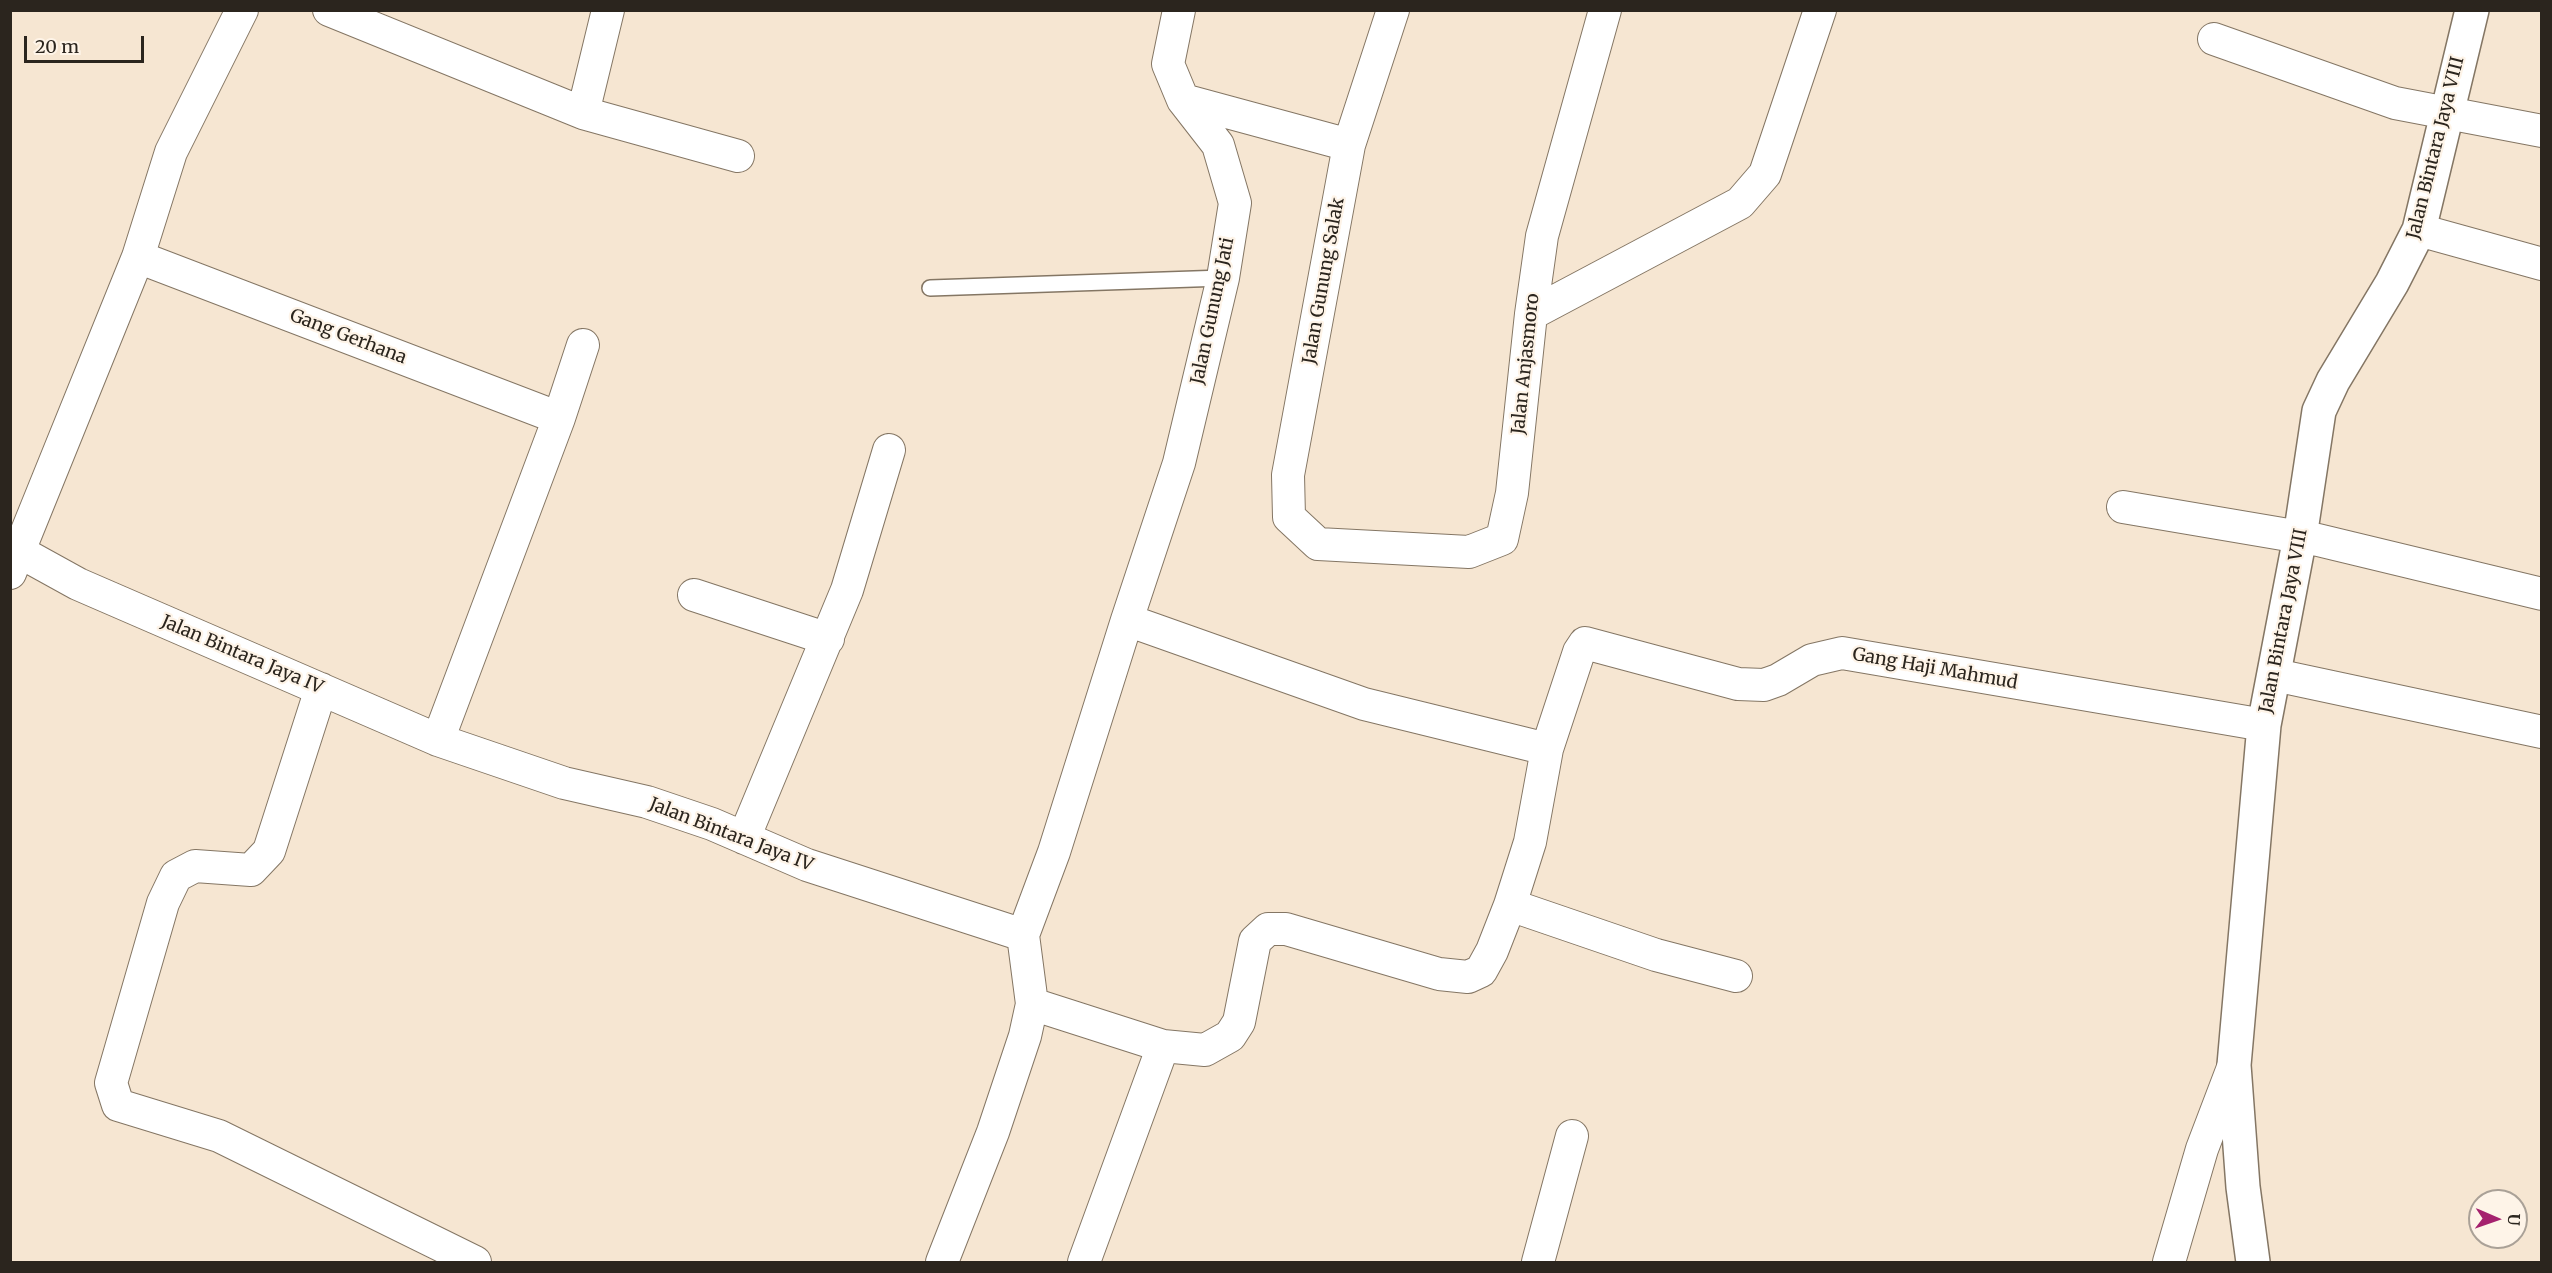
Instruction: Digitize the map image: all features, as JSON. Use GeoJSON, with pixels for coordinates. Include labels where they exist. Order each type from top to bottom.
{"type":"FeatureCollection","features":[{"type":"Feature","properties":{"kind":"street"},"geometry":{"type":"LineString","coordinates":[[329,10],[583,113],[738,156]]}},
{"type":"Feature","properties":{"kind":"street"},"geometry":{"type":"LineString","coordinates":[[583,113],[608,10]]}},
{"type":"Feature","properties":{"kind":"street","name":"Jalan Gunung Jati"},"geometry":{"type":"LineString","coordinates":[[1023,935],[1054,852],[1179,463],[1223,278],[1235,203],[1218,145],[1183,100],[1168,64],[1179,10]]}},
{"type":"Feature","properties":{"kind":"street","name":"Jalan Gunung Salak"},"geometry":{"type":"LineString","coordinates":[[1318,544],[1289,517],[1288,475],[1349,145],[1393,10]]}},
{"type":"Feature","properties":{"kind":"street","name":"Jalan Anjasmoro"},"geometry":{"type":"LineString","coordinates":[[1318,544],[1468,552],[1502,539],[1512,493],[1531,314],[1542,236],[1605,10]]}},
{"type":"Feature","properties":{"kind":"street"},"geometry":{"type":"LineString","coordinates":[[1531,314],[1740,203],[1765,174],[1820,10]]}},
{"type":"Feature","properties":{"kind":"street","name":"Jalan Bintara Jaya VIII"},"geometry":{"type":"LineString","coordinates":[[2253,1263],[2243,1187],[2234,1065],[2264,725],[2300,537],[2319,411],[2333,381],[2392,283],[2419,230],[2445,112],[2472,10]]}},
{"type":"Feature","properties":{"kind":"street","name":"Jalan Bintara Jaya IV"},"geometry":{"type":"LineString","coordinates":[[232,13],[171,152],[138,257],[14,558],[438,740],[564,783],[647,802],[712,824],[807,865],[1023,935]]}},
{"type":"Feature","properties":{"kind":"street"},"geometry":{"type":"LineString","coordinates":[[2214,39],[2395,103],[2541,131]]}},
{"type":"Feature","properties":{"kind":"street"},"geometry":{"type":"LineString","coordinates":[[1183,100],[1349,145]]}},
{"type":"Feature","properties":{"kind":"street"},"geometry":{"type":"LineString","coordinates":[[2419,230],[2541,264]]}},
{"type":"Feature","properties":{"kind":"street","name":"Gang Gerhana"},"geometry":{"type":"LineString","coordinates":[[138,257],[559,418]]}},
{"type":"Feature","properties":{"kind":"street"},"geometry":{"type":"LineString","coordinates":[[438,740],[559,418],[583,345]]}},
{"type":"Feature","properties":{"kind":"street"},"geometry":{"type":"LineString","coordinates":[[744,838],[847,590],[889,450]]}},
{"type":"Feature","properties":{"kind":"street"},"geometry":{"type":"LineString","coordinates":[[2123,507],[2300,537],[2541,594]]}},
{"type":"Feature","properties":{"kind":"street"},"geometry":{"type":"LineString","coordinates":[[694,595],[828,639]]}},
{"type":"Feature","properties":{"kind":"street"},"geometry":{"type":"LineString","coordinates":[[1032,1004],[1163,1046],[1204,1050],[1230,1036],[1239,1022],[1255,941],[1268,929],[1286,929],[1438,975],[1468,977],[1481,971],[1492,951],[1510,905],[1530,842],[1547,749],[1364,704],[1127,620]]}},
{"type":"Feature","properties":{"kind":"street","name":"Gang Haji Mahmud"},"geometry":{"type":"LineString","coordinates":[[1547,749],[1579,652],[1586,643],[1738,684],[1764,685],[1778,680],[1812,660],[1842,654],[2264,725]]}},
{"type":"Feature","properties":{"kind":"street"},"geometry":{"type":"LineString","coordinates":[[2275,675],[2541,732]]}},
{"type":"Feature","properties":{"kind":"street"},"geometry":{"type":"LineString","coordinates":[[321,689],[268,851],[260,863],[251,870],[195,866],[176,876],[163,903],[111,1083],[118,1105],[219,1136],[475,1263]]}},
{"type":"Feature","properties":{"kind":"street"},"geometry":{"type":"LineString","coordinates":[[1510,905],[1656,955],[1736,976]]}},
{"type":"Feature","properties":{"kind":"street"},"geometry":{"type":"LineString","coordinates":[[942,1263],[993,1132],[1025,1036],[1032,1004],[1023,935]]}},
{"type":"Feature","properties":{"kind":"street"},"geometry":{"type":"LineString","coordinates":[[1084,1263],[1163,1046]]}},
{"type":"Feature","properties":{"kind":"street"},"geometry":{"type":"LineString","coordinates":[[2169,1263],[2202,1149],[2234,1065]]}},
{"type":"Feature","properties":{"kind":"street"},"geometry":{"type":"LineString","coordinates":[[1538,1263],[1572,1136]]}},
{"type":"Feature","properties":{"kind":"lane"},"geometry":{"type":"LineString","coordinates":[[930,288],[1223,278]]}}]}
